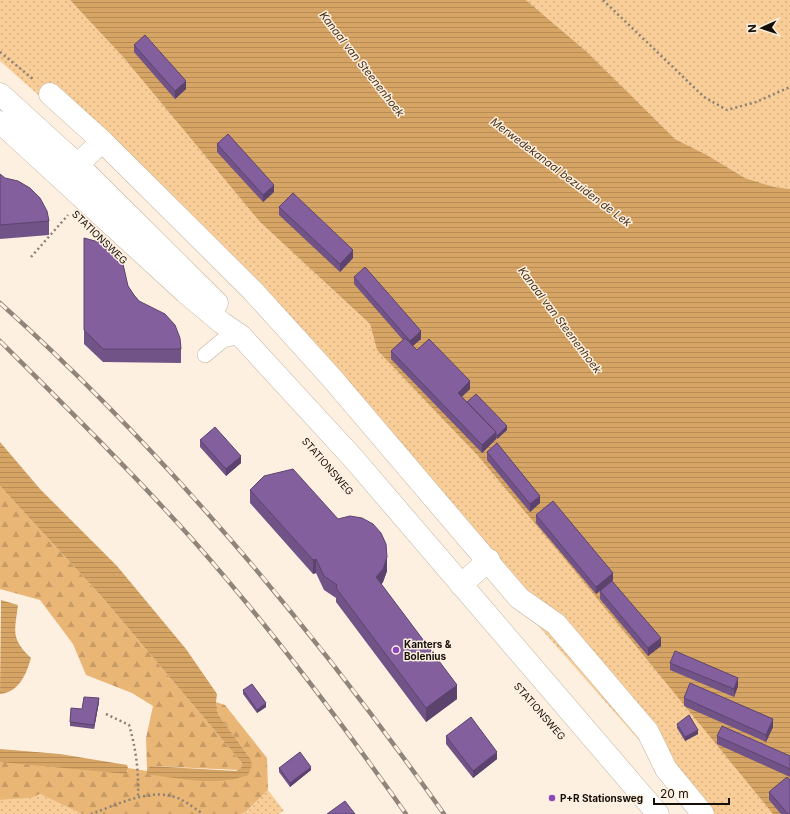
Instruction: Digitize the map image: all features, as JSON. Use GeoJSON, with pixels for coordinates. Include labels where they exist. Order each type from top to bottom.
{"type":"FeatureCollection","features":[{"type":"Feature","properties":{"kind":"main road","name":"STATIONSWEG"},"geometry":{"type":"LineString","coordinates":[[0,94],[71,172],[185,292],[222,324],[241,336],[353,458],[658,814]]}},
{"type":"Feature","properties":{"kind":"main road"},"geometry":{"type":"LineString","coordinates":[[50,94],[102,141],[252,290],[330,376],[489,560],[519,598],[556,624],[648,732],[666,769],[703,814]]}},
{"type":"Feature","properties":{"kind":"main road","name":"STATIONSWEG"},"geometry":{"type":"LineString","coordinates":[[0,122],[71,172]]}},
{"type":"Feature","properties":{"kind":"main road"},"geometry":{"type":"LineString","coordinates":[[71,172],[102,141]]}},
{"type":"Feature","properties":{"kind":"main road"},"geometry":{"type":"LineString","coordinates":[[461,585],[489,560]]}},
{"type":"Feature","properties":{"kind":"lane"},"geometry":{"type":"LineString","coordinates":[[205,355],[223,340],[241,336]]}},
{"type":"Feature","properties":{"kind":"path"},"geometry":{"type":"LineString","coordinates":[[603,0],[704,97],[727,110],[756,102],[790,87]]}},
{"type":"Feature","properties":{"kind":"path"},"geometry":{"type":"LineString","coordinates":[[0,52],[50,94]]}},
{"type":"Feature","properties":{"kind":"path"},"geometry":{"type":"LineString","coordinates":[[31,257],[66,216]]}},
{"type":"Feature","properties":{"kind":"path"},"geometry":{"type":"LineString","coordinates":[[106,714],[129,725],[133,739],[136,763],[138,798]]}},
{"type":"Feature","properties":{"kind":"path"},"geometry":{"type":"LineString","coordinates":[[91,814],[138,798],[164,795],[180,799],[203,814]]}},
{"type":"Feature","properties":{"kind":"shaded area"},"geometry":{"type":"Polygon","coordinates":[[[0,0],[70,0],[124,58],[260,222],[370,324],[377,350],[478,456],[572,568],[773,814],[704,814],[244,291],[129,175],[0,61],[0,0]]]}},
{"type":"Feature","properties":{"kind":"shaded area"},"geometry":{"type":"Polygon","coordinates":[[[526,0],[790,0],[790,189],[774,187],[745,178],[707,155],[675,139],[587,52],[526,0]]]}},
{"type":"Feature","properties":{"kind":"shaded area"},"geometry":{"type":"Polygon","coordinates":[[[268,790],[284,811],[278,814],[241,814],[247,812],[268,790]]]}},
{"type":"Feature","properties":{"kind":"shaded area"},"geometry":{"type":"Polygon","coordinates":[[[40,794],[82,814],[0,814],[0,800],[31,798],[40,794]]]}},
{"type":"Feature","properties":{"kind":"green space"},"geometry":{"type":"Polygon","coordinates":[[[0,486],[102,597],[242,763],[239,770],[150,766],[147,769],[146,738],[153,706],[132,693],[86,675],[73,644],[40,600],[0,589],[0,486]]]}},
{"type":"Feature","properties":{"kind":"green space"},"geometry":{"type":"Polygon","coordinates":[[[216,702],[225,705],[267,758],[268,790],[246,812],[241,814],[82,814],[40,794],[31,798],[0,800],[0,758],[128,772],[128,768],[147,771],[150,775],[240,778],[250,758],[218,714],[216,702]]]}},
{"type":"Feature","properties":{"kind":"water"},"geometry":{"type":"Polygon","coordinates":[[[70,0],[526,0],[587,52],[675,139],[707,155],[745,178],[774,187],[790,189],[790,814],[773,814],[572,568],[478,456],[377,350],[370,324],[260,222],[124,58],[70,0]]]}},
{"type":"Feature","properties":{"kind":"water"},"geometry":{"type":"Polygon","coordinates":[[[0,442],[40,489],[117,566],[186,649],[217,694],[216,702],[218,714],[250,758],[252,765],[248,775],[236,779],[199,781],[150,775],[147,773],[147,769],[150,766],[236,771],[241,768],[242,763],[102,597],[0,486],[0,442]]]}},
{"type":"Feature","properties":{"kind":"water"},"geometry":{"type":"Polygon","coordinates":[[[1,600],[18,605],[15,628],[17,639],[24,651],[31,658],[27,671],[21,682],[7,693],[0,694],[1,600]]]}},
{"type":"Feature","properties":{"kind":"water"},"geometry":{"type":"Polygon","coordinates":[[[0,749],[60,754],[127,765],[127,774],[0,762],[0,749]]]}},
{"type":"Feature","properties":{"kind":"building"},"geometry":{"type":"Polygon","coordinates":[[[145,35],[186,81],[175,91],[134,45],[145,35]]]}},
{"type":"Feature","properties":{"kind":"building"},"geometry":{"type":"Polygon","coordinates":[[[228,134],[274,185],[263,195],[217,144],[228,134]]]}},
{"type":"Feature","properties":{"kind":"building"},"geometry":{"type":"Polygon","coordinates":[[[0,174],[5,178],[18,181],[30,188],[40,198],[47,211],[49,221],[0,225],[0,174]]]}},
{"type":"Feature","properties":{"kind":"building"},"geometry":{"type":"Polygon","coordinates":[[[293,193],[353,250],[340,264],[279,207],[293,193]]]}},
{"type":"Feature","properties":{"kind":"building"},"geometry":{"type":"Polygon","coordinates":[[[84,238],[99,242],[112,249],[123,264],[128,286],[134,295],[139,301],[165,314],[175,325],[180,338],[181,349],[103,349],[84,330],[84,238]]]}},
{"type":"Feature","properties":{"kind":"building"},"geometry":{"type":"Polygon","coordinates":[[[365,267],[421,331],[410,341],[354,277],[365,267]]]}},
{"type":"Feature","properties":{"kind":"building"},"geometry":{"type":"Polygon","coordinates":[[[405,338],[417,350],[429,339],[470,381],[458,393],[496,432],[482,445],[391,351],[405,338]]]}},
{"type":"Feature","properties":{"kind":"building"},"geometry":{"type":"Polygon","coordinates":[[[476,394],[507,426],[497,436],[496,432],[467,402],[476,394]]]}},
{"type":"Feature","properties":{"kind":"building"},"geometry":{"type":"Polygon","coordinates":[[[215,427],[241,456],[226,469],[200,440],[215,427]]]}},
{"type":"Feature","properties":{"kind":"building"},"geometry":{"type":"Polygon","coordinates":[[[497,443],[540,496],[530,504],[487,452],[497,443]]]}},
{"type":"Feature","properties":{"kind":"building","name":"Kanters & Bolenius"},"geometry":{"type":"Polygon","coordinates":[[[293,469],[338,519],[350,516],[362,518],[373,524],[381,533],[386,544],[387,557],[383,569],[376,577],[457,685],[426,708],[336,588],[337,585],[324,576],[316,559],[313,560],[250,490],[264,476],[293,469]]]}},
{"type":"Feature","properties":{"kind":"building"},"geometry":{"type":"Polygon","coordinates":[[[553,501],[613,573],[596,587],[536,515],[553,501]]]}},
{"type":"Feature","properties":{"kind":"building"},"geometry":{"type":"Polygon","coordinates":[[[612,581],[661,638],[648,648],[600,591],[612,581]]]}},
{"type":"Feature","properties":{"kind":"building"},"geometry":{"type":"Polygon","coordinates":[[[675,651],[738,678],[734,689],[670,663],[675,651]]]}},
{"type":"Feature","properties":{"kind":"building"},"geometry":{"type":"Polygon","coordinates":[[[690,683],[773,719],[766,735],[684,698],[690,683]]]}},
{"type":"Feature","properties":{"kind":"building"},"geometry":{"type":"Polygon","coordinates":[[[252,684],[266,703],[257,710],[243,690],[252,684]]]}},
{"type":"Feature","properties":{"kind":"building"},"geometry":{"type":"Polygon","coordinates":[[[84,697],[99,698],[94,725],[70,722],[71,708],[82,709],[84,697]]]}},
{"type":"Feature","properties":{"kind":"building"},"geometry":{"type":"Polygon","coordinates":[[[689,715],[698,730],[685,737],[677,724],[689,715]]]}},
{"type":"Feature","properties":{"kind":"building"},"geometry":{"type":"Polygon","coordinates":[[[471,717],[497,752],[473,771],[446,736],[471,717]]]}},
{"type":"Feature","properties":{"kind":"building"},"geometry":{"type":"Polygon","coordinates":[[[722,726],[790,756],[790,769],[717,736],[722,726]]]}},
{"type":"Feature","properties":{"kind":"building"},"geometry":{"type":"Polygon","coordinates":[[[300,752],[311,767],[290,783],[279,768],[300,752]]]}},
{"type":"Feature","properties":{"kind":"building"},"geometry":{"type":"Polygon","coordinates":[[[787,777],[790,780],[790,814],[788,814],[769,792],[787,777]]]}},
{"type":"Feature","properties":{"kind":"building"},"geometry":{"type":"Polygon","coordinates":[[[345,801],[355,814],[327,814],[345,801]]]}},
{"type":"Feature","properties":{"kind":"railway"},"geometry":{"type":"LineString","coordinates":[[0,303],[62,361],[122,421],[236,546],[291,611],[394,745],[444,814]]}},
{"type":"Feature","properties":{"kind":"railway"},"geometry":{"type":"LineString","coordinates":[[0,341],[98,439],[221,572],[303,674],[406,814]]}},
{"type":"Feature","properties":{"kind":"place","name":"Kanters & Bolenius"},"geometry":{"type":"Point","coordinates":[396,650]}},
{"type":"Feature","properties":{"kind":"place","name":"P+R Stationsweg"},"geometry":{"type":"Point","coordinates":[552,798]}},
{"type":"Feature","properties":{"kind":"water label","name":"Kanaal van Steenenhoek"},"geometry":{"type":"Point","coordinates":[362,64]}},
{"type":"Feature","properties":{"kind":"water label","name":"Merwedekanaal bezuiden de Lek"},"geometry":{"type":"Point","coordinates":[561,172]}},
{"type":"Feature","properties":{"kind":"water label","name":"Kanaal van Steenenhoek"},"geometry":{"type":"Point","coordinates":[560,320]}}]}
